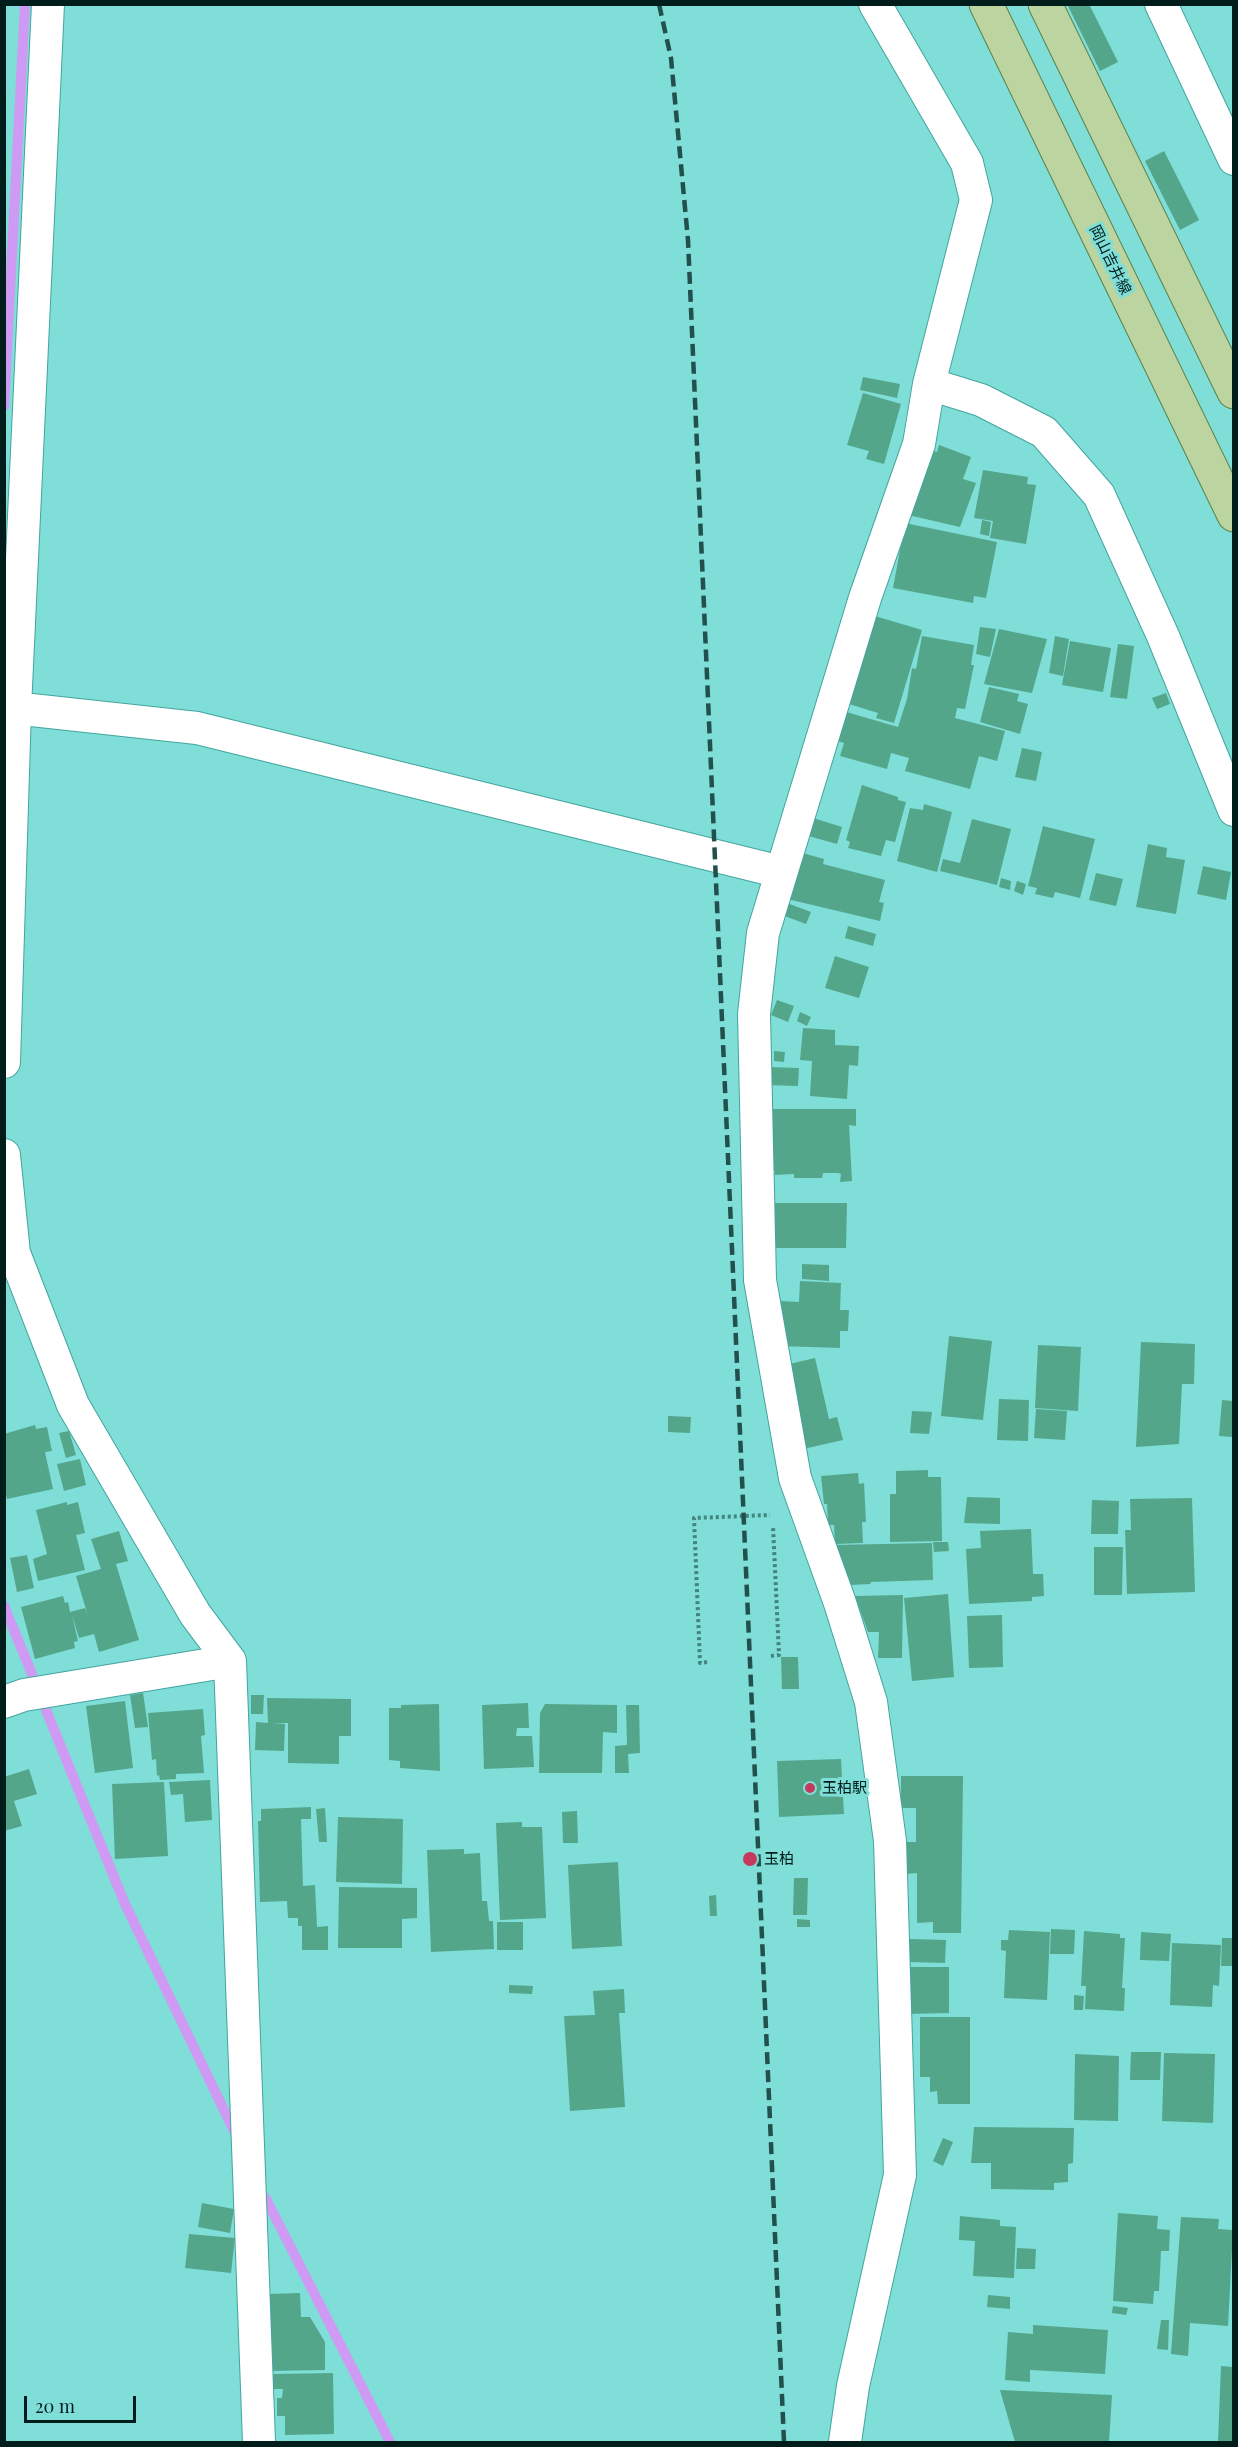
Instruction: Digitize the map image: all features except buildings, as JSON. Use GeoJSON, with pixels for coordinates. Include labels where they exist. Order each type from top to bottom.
{"type":"FeatureCollection","features":[{"type":"Feature","properties":{"kind":"main road","name":"岡山吉井線"},"geometry":{"type":"LineString","coordinates":[[986,4],[1233,514]]}},
{"type":"Feature","properties":{"kind":"main road"},"geometry":{"type":"LineString","coordinates":[[1045,4],[1233,392]]}},
{"type":"Feature","properties":{"kind":"street"},"geometry":{"type":"LineString","coordinates":[[4,1062],[10,708],[48,4]]}},
{"type":"Feature","properties":{"kind":"street"},"geometry":{"type":"LineString","coordinates":[[845,2442],[853,2386],[900,2175],[890,1841],[871,1702],[840,1603],[795,1478],[760,1280],[754,1014],[763,933],[865,598],[919,444],[929,384],[976,200],[967,163],[875,4]]}},
{"type":"Feature","properties":{"kind":"street"},"geometry":{"type":"LineString","coordinates":[[1161,4],[1233,159]]}},
{"type":"Feature","properties":{"kind":"street"},"geometry":{"type":"LineString","coordinates":[[929,384],[981,400],[1044,432],[1099,495],[1163,636],[1233,810]]}},
{"type":"Feature","properties":{"kind":"street"},"geometry":{"type":"LineString","coordinates":[[10,708],[197,728],[781,872]]}},
{"type":"Feature","properties":{"kind":"street"},"geometry":{"type":"LineString","coordinates":[[4,1155],[14,1253],[73,1405],[195,1614],[230,1661],[259,2442]]}},
{"type":"Feature","properties":{"kind":"street"},"geometry":{"type":"LineString","coordinates":[[4,1702],[24,1695],[230,1661]]}},
{"type":"Feature","properties":{"kind":"path"},"geometry":{"type":"LineString","coordinates":[[707,1662],[700,1663],[694,1518],[772,1515],[778,1655],[771,1656]]}},
{"type":"Feature","properties":{"kind":"waterway"},"geometry":{"type":"LineString","coordinates":[[4,406],[25,4]]}},
{"type":"Feature","properties":{"kind":"waterway"},"geometry":{"type":"LineString","coordinates":[[4,1606],[32,1674]]}},
{"type":"Feature","properties":{"kind":"waterway"},"geometry":{"type":"LineString","coordinates":[[46,1710],[125,1904],[235,2133]]}},
{"type":"Feature","properties":{"kind":"waterway"},"geometry":{"type":"LineString","coordinates":[[265,2197],[390,2442]]}},
{"type":"Feature","properties":{"kind":"railway"},"geometry":{"type":"LineString","coordinates":[[659,4],[671,58],[688,240],[784,2442]]}},
{"type":"Feature","properties":{"kind":"place","name":"玉柏駅"},"geometry":{"type":"Point","coordinates":[810,1788]}},
{"type":"Feature","properties":{"kind":"place","name":"玉柏"},"geometry":{"type":"Point","coordinates":[750,1859]}}]}
